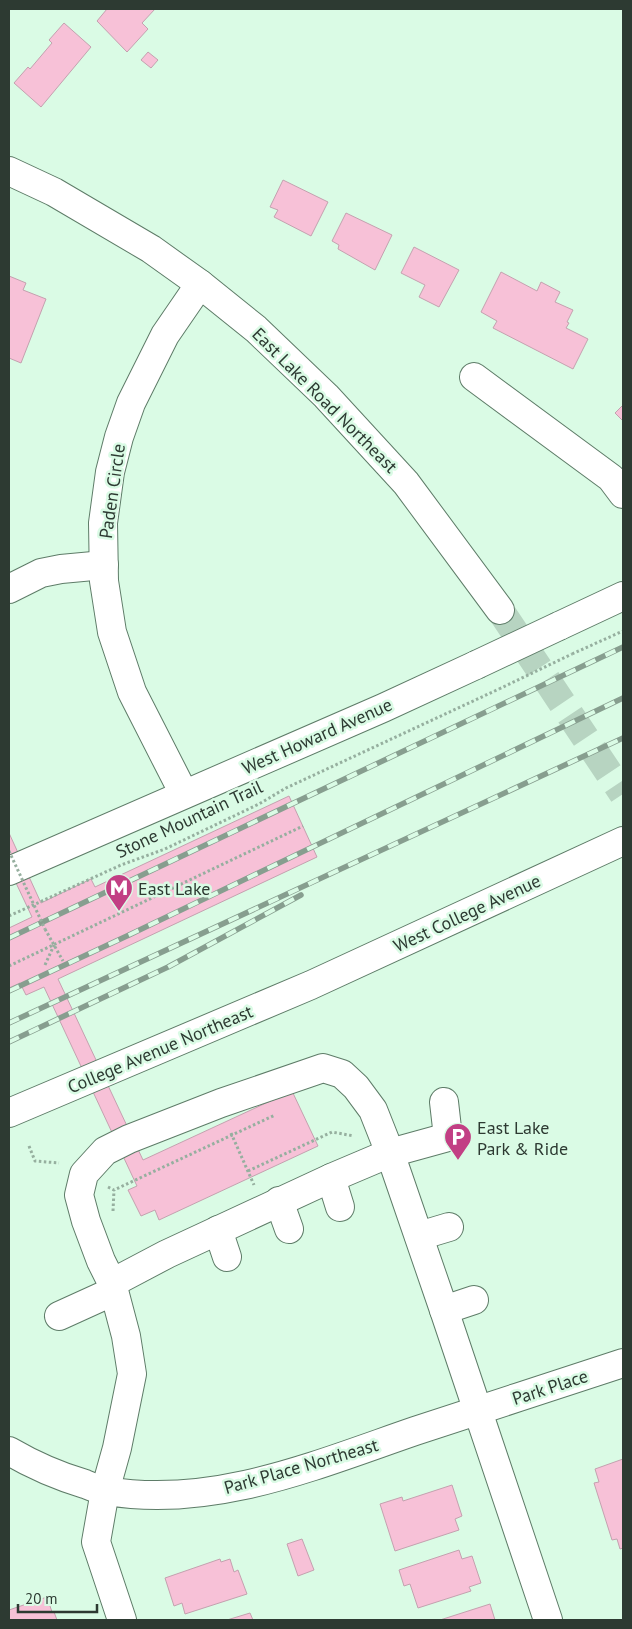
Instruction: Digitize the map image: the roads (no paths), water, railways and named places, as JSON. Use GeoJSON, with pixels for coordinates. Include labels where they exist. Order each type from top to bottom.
{"type":"FeatureCollection","features":[{"type":"Feature","properties":{"kind":"main road","name":"East Lake Road Northeast"},"geometry":{"type":"LineString","coordinates":[[9,171],[54,192],[151,249],[200,284],[256,329],[312,383],[406,484],[500,610]]}},
{"type":"Feature","properties":{"kind":"main road","name":"Paden Circle"},"geometry":{"type":"LineString","coordinates":[[184,794],[132,692],[112,632],[104,581],[103,522],[110,472],[131,403],[165,335],[200,284]]}},
{"type":"Feature","properties":{"kind":"main road"},"geometry":{"type":"LineString","coordinates":[[474,377],[610,478],[623,494]]}},
{"type":"Feature","properties":{"kind":"main road"},"geometry":{"type":"LineString","coordinates":[[9,589],[41,573],[104,565]]}},
{"type":"Feature","properties":{"kind":"main road","name":"West Howard Avenue"},"geometry":{"type":"LineString","coordinates":[[9,871],[382,708],[623,596]]}},
{"type":"Feature","properties":{"kind":"main road","name":"West College Avenue"},"geometry":{"type":"LineString","coordinates":[[311,985],[612,846]]}},
{"type":"Feature","properties":{"kind":"main road","name":"College Avenue Northeast"},"geometry":{"type":"LineString","coordinates":[[9,1113],[311,985]]}},
{"type":"Feature","properties":{"kind":"main road"},"geometry":{"type":"LineString","coordinates":[[122,1620],[96,1542],[105,1491],[117,1448],[132,1374],[126,1336],[113,1287],[100,1261],[79,1195],[84,1174],[105,1151],[129,1139],[221,1103],[323,1068],[342,1074],[356,1087],[373,1110],[419,1236],[548,1620]]}},
{"type":"Feature","properties":{"kind":"main road"},"geometry":{"type":"LineString","coordinates":[[59,1316],[113,1287],[171,1265],[218,1230],[272,1204],[390,1153],[448,1137],[444,1102]]}},
{"type":"Feature","properties":{"kind":"main road"},"geometry":{"type":"LineString","coordinates":[[331,1178],[340,1207]]}},
{"type":"Feature","properties":{"kind":"main road"},"geometry":{"type":"LineString","coordinates":[[272,1204],[289,1230]]}},
{"type":"Feature","properties":{"kind":"main road"},"geometry":{"type":"LineString","coordinates":[[419,1236],[449,1227]]}},
{"type":"Feature","properties":{"kind":"main road"},"geometry":{"type":"LineString","coordinates":[[218,1230],[227,1257]]}},
{"type":"Feature","properties":{"kind":"main road"},"geometry":{"type":"LineString","coordinates":[[444,1310],[474,1300]]}},
{"type":"Feature","properties":{"kind":"main road","name":"Park Place"},"geometry":{"type":"LineString","coordinates":[[478,1411],[623,1363]]}},
{"type":"Feature","properties":{"kind":"main road","name":"Park Place Northeast"},"geometry":{"type":"LineString","coordinates":[[9,1451],[62,1477],[105,1491],[150,1496],[195,1495],[247,1486],[317,1465],[478,1411]]}},
{"type":"Feature","properties":{"kind":"tunnel"},"geometry":{"type":"LineString","coordinates":[[500,610],[623,794]]}},
{"type":"Feature","properties":{"kind":"railway"},"geometry":{"type":"LineString","coordinates":[[9,938],[623,647]]}},
{"type":"Feature","properties":{"kind":"railway"},"geometry":{"type":"LineString","coordinates":[[9,991],[623,698]]}},
{"type":"Feature","properties":{"kind":"railway"},"geometry":{"type":"LineString","coordinates":[[9,1023],[623,738]]}},
{"type":"Feature","properties":{"kind":"railway"},"geometry":{"type":"LineString","coordinates":[[9,1042],[168,967],[301,895]]}},
{"type":"Feature","properties":{"kind":"place","name":"East Lake"},"geometry":{"type":"Point","coordinates":[119,912]}},
{"type":"Feature","properties":{"kind":"place","name":"East Lake Park & Ride"},"geometry":{"type":"Point","coordinates":[458,1161]}}]}
